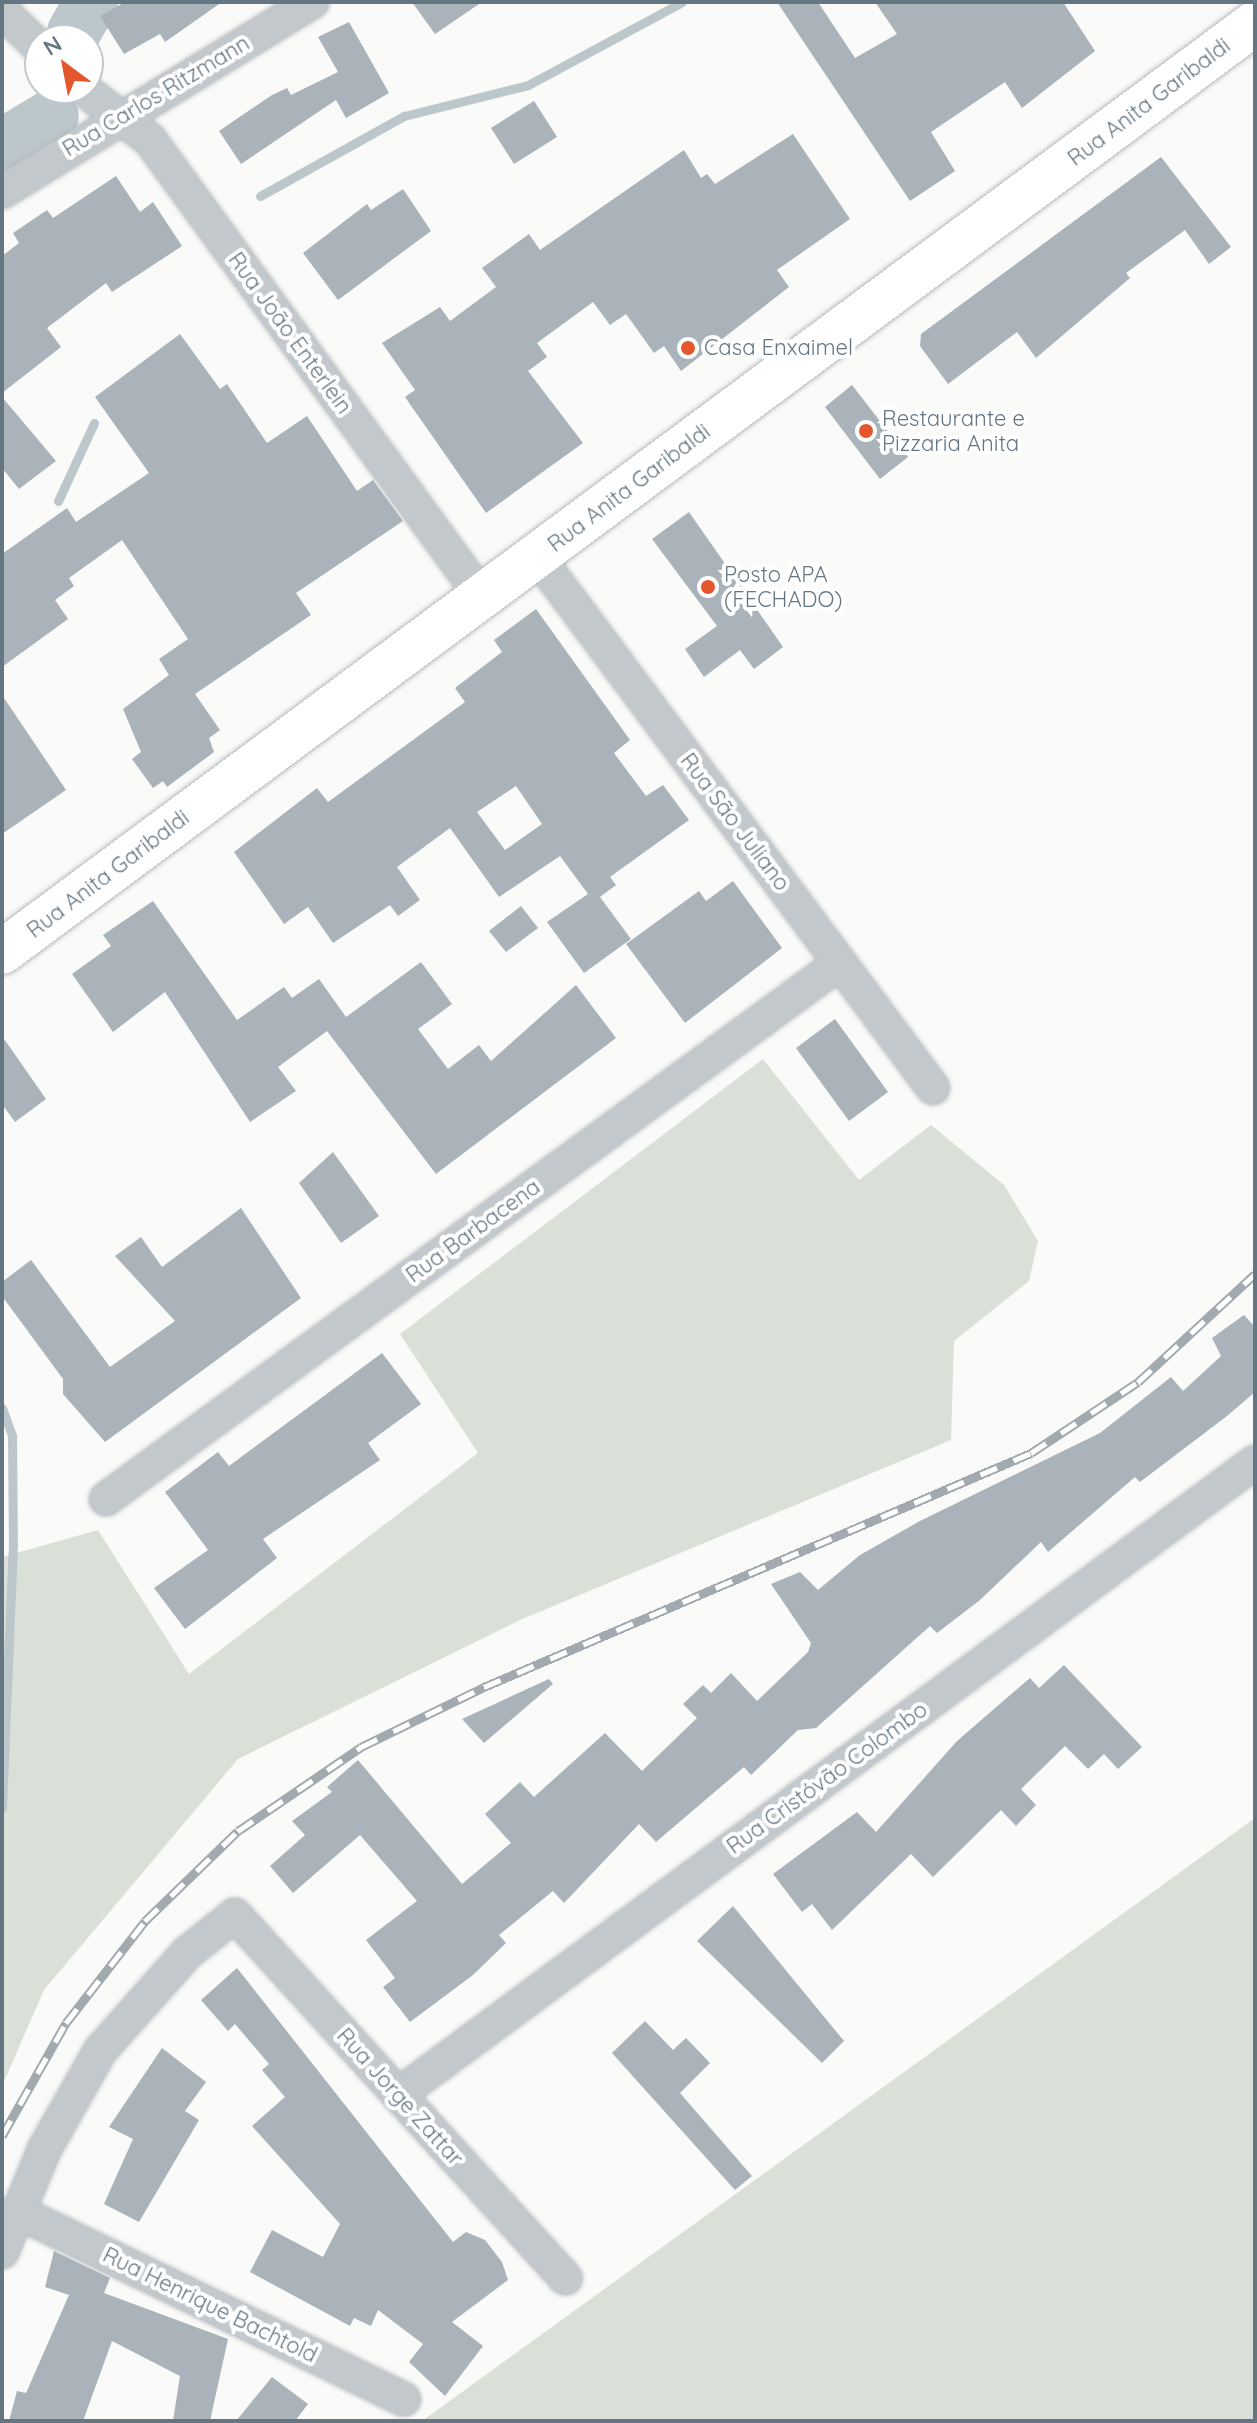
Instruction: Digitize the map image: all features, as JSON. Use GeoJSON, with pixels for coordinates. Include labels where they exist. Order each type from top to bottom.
{"type":"FeatureCollection","features":[{"type":"Feature","properties":{"kind":"main road","name":"Rua Anita Garibaldi"},"geometry":{"type":"LineString","coordinates":[[2,952],[1255,23]]}},
{"type":"Feature","properties":{"kind":"street","name":"Rua Carlos Ritzmann"},"geometry":{"type":"LineString","coordinates":[[2,192],[113,119],[312,2]]}},
{"type":"Feature","properties":{"kind":"street"},"geometry":{"type":"LineString","coordinates":[[2,11],[24,32]]}},
{"type":"Feature","properties":{"kind":"street","name":"Rua João Enterlein"},"geometry":{"type":"LineString","coordinates":[[98,104],[113,119],[150,140],[482,597]]}},
{"type":"Feature","properties":{"kind":"street","name":"Rua São Juliano"},"geometry":{"type":"LineString","coordinates":[[537,556],[933,1088]]}},
{"type":"Feature","properties":{"kind":"street","name":"Rua Barbacena"},"geometry":{"type":"LineString","coordinates":[[106,1499],[840,963]]}},
{"type":"Feature","properties":{"kind":"street","name":"Rua Cristóvão Colombo"},"geometry":{"type":"LineString","coordinates":[[398,2095],[1255,1462]]}},
{"type":"Feature","properties":{"kind":"street","name":"Rua Jorge Zattar"},"geometry":{"type":"LineString","coordinates":[[16,2211],[100,2051],[187,1953],[235,1915],[565,2278]]}},
{"type":"Feature","properties":{"kind":"street"},"geometry":{"type":"LineString","coordinates":[[2,2252],[16,2211]]}},
{"type":"Feature","properties":{"kind":"street","name":"Rua Henrique Bachtold"},"geometry":{"type":"LineString","coordinates":[[16,2211],[404,2399]]}},
{"type":"Feature","properties":{"kind":"shaded area"},"geometry":{"type":"Polygon","coordinates":[[[763,1059],[859,1180],[931,1125],[1004,1185],[1038,1241],[1029,1281],[954,1341],[951,1440],[520,1620],[238,1759],[44,1990],[2,2086],[2,1557],[98,1530],[189,1674],[478,1453],[400,1334],[763,1059]]]}},
{"type":"Feature","properties":{"kind":"shaded area"},"geometry":{"type":"Polygon","coordinates":[[[1255,1818],[1255,2421],[422,2421],[1255,1818]]]}},
{"type":"Feature","properties":{"kind":"building"},"geometry":{"type":"Polygon","coordinates":[[[125,2],[222,2],[165,42],[160,34],[124,54],[100,16],[125,2]]]}},
{"type":"Feature","properties":{"kind":"building"},"geometry":{"type":"Polygon","coordinates":[[[412,2],[482,2],[435,34],[412,2]]]}},
{"type":"Feature","properties":{"kind":"building"},"geometry":{"type":"Polygon","coordinates":[[[777,2],[818,2],[855,58],[897,34],[875,2],[1063,2],[1095,51],[1022,108],[1005,82],[931,132],[955,171],[910,201],[777,2]]]}},
{"type":"Feature","properties":{"kind":"building"},"geometry":{"type":"Polygon","coordinates":[[[349,22],[389,93],[346,118],[336,100],[241,164],[219,131],[272,95],[287,88],[291,95],[338,72],[318,37],[349,22]]]}},
{"type":"Feature","properties":{"kind":"building"},"geometry":{"type":"Polygon","coordinates":[[[534,101],[557,137],[514,164],[491,128],[534,101]]]}},
{"type":"Feature","properties":{"kind":"building"},"geometry":{"type":"Polygon","coordinates":[[[793,134],[850,219],[777,270],[789,287],[681,371],[664,346],[654,353],[626,314],[610,325],[593,302],[537,343],[547,357],[528,371],[583,443],[486,513],[405,397],[415,390],[382,343],[440,307],[450,321],[496,287],[482,268],[529,234],[540,250],[684,150],[701,178],[707,174],[715,184],[793,134]]]}},
{"type":"Feature","properties":{"kind":"building"},"geometry":{"type":"Polygon","coordinates":[[[1161,157],[1231,247],[1209,264],[1185,230],[1126,273],[1130,278],[1036,358],[1017,332],[948,384],[920,346],[921,334],[1161,157]]]}},
{"type":"Feature","properties":{"kind":"building"},"geometry":{"type":"Polygon","coordinates":[[[116,176],[140,212],[153,202],[182,246],[112,292],[106,283],[47,328],[61,347],[2,393],[2,256],[19,243],[13,233],[47,210],[53,218],[116,176]]]}},
{"type":"Feature","properties":{"kind":"building"},"geometry":{"type":"Polygon","coordinates":[[[403,189],[431,231],[338,300],[303,253],[367,204],[371,210],[403,189]]]}},
{"type":"Feature","properties":{"kind":"building"},"geometry":{"type":"Polygon","coordinates":[[[180,334],[220,389],[227,384],[267,443],[307,416],[357,491],[373,480],[403,521],[296,593],[311,615],[195,694],[220,730],[209,738],[214,752],[167,787],[163,781],[153,788],[132,759],[141,752],[123,709],[169,675],[159,659],[188,639],[122,540],[69,578],[74,586],[55,600],[68,619],[2,667],[2,554],[67,508],[76,522],[149,473],[95,397],[180,334]]]}},
{"type":"Feature","properties":{"kind":"building","name":"Restaurante e Pizzaria Anita"},"geometry":{"type":"Polygon","coordinates":[[[852,385],[908,457],[880,479],[825,407],[852,385]]]}},
{"type":"Feature","properties":{"kind":"building"},"geometry":{"type":"Polygon","coordinates":[[[2,397],[56,461],[19,489],[2,468],[2,397]]]}},
{"type":"Feature","properties":{"kind":"building"},"geometry":{"type":"Polygon","coordinates":[[[689,512],[783,647],[754,669],[740,650],[704,677],[685,649],[717,626],[652,539],[689,512]]]}},
{"type":"Feature","properties":{"kind":"building"},"geometry":{"type":"Polygon","coordinates":[[[536,609],[630,740],[614,753],[646,796],[663,785],[689,820],[610,877],[616,885],[600,897],[631,939],[584,973],[547,922],[588,894],[560,856],[499,897],[450,828],[397,867],[420,900],[398,916],[390,905],[333,943],[308,907],[284,924],[234,852],[317,788],[328,802],[465,702],[455,688],[502,652],[494,640],[536,609]],[[516,786],[477,812],[505,850],[542,824],[516,786]]]}},
{"type":"Feature","properties":{"kind":"building"},"geometry":{"type":"Polygon","coordinates":[[[2,695],[66,790],[2,834],[2,695]]]}},
{"type":"Feature","properties":{"kind":"building"},"geometry":{"type":"Polygon","coordinates":[[[733,881],[782,948],[685,1023],[626,944],[699,891],[706,901],[733,881]]]}},
{"type":"Feature","properties":{"kind":"building"},"geometry":{"type":"Polygon","coordinates":[[[153,901],[237,1020],[284,987],[292,998],[319,979],[346,1017],[421,962],[452,1004],[418,1029],[448,1069],[479,1045],[491,1061],[576,985],[616,1038],[436,1174],[327,1031],[278,1067],[296,1091],[250,1122],[165,992],[113,1032],[72,974],[111,946],[103,935],[153,901]]]}},
{"type":"Feature","properties":{"kind":"building"},"geometry":{"type":"Polygon","coordinates":[[[521,906],[538,928],[506,952],[489,931],[521,906]]]}},
{"type":"Feature","properties":{"kind":"building"},"geometry":{"type":"Polygon","coordinates":[[[835,1019],[888,1092],[849,1121],[796,1048],[835,1019]]]}},
{"type":"Feature","properties":{"kind":"building"},"geometry":{"type":"Polygon","coordinates":[[[2,1036],[46,1099],[15,1122],[2,1104],[2,1036]]]}},
{"type":"Feature","properties":{"kind":"building"},"geometry":{"type":"Polygon","coordinates":[[[333,1152],[379,1216],[341,1243],[299,1183],[333,1152]]]}},
{"type":"Feature","properties":{"kind":"building"},"geometry":{"type":"Polygon","coordinates":[[[241,1208],[301,1298],[105,1442],[63,1394],[63,1379],[2,1296],[2,1282],[31,1260],[110,1367],[175,1321],[115,1256],[141,1237],[162,1267],[241,1208]]]}},
{"type":"Feature","properties":{"kind":"building"},"geometry":{"type":"Polygon","coordinates":[[[1244,1315],[1255,1327],[1255,1392],[1227,1416],[1140,1482],[1135,1477],[1048,1552],[1041,1542],[980,1600],[937,1633],[930,1626],[816,1728],[798,1730],[751,1775],[744,1767],[656,1842],[639,1824],[564,1903],[553,1891],[499,1935],[506,1943],[473,1975],[410,2022],[383,1987],[395,1978],[366,1940],[417,1901],[360,1835],[293,1893],[270,1866],[305,1835],[292,1821],[332,1792],[327,1787],[358,1760],[462,1884],[511,1843],[485,1814],[520,1782],[534,1797],[605,1733],[642,1771],[697,1718],[683,1704],[703,1685],[711,1693],[731,1673],[757,1701],[808,1652],[811,1643],[771,1584],[800,1572],[818,1590],[860,1555],[920,1521],[1100,1433],[1171,1377],[1183,1391],[1221,1356],[1212,1338],[1244,1315]]]}},
{"type":"Feature","properties":{"kind":"building"},"geometry":{"type":"Polygon","coordinates":[[[382,1353],[421,1404],[368,1443],[380,1460],[263,1539],[277,1558],[185,1629],[154,1588],[208,1550],[165,1492],[218,1452],[229,1466],[382,1353]]]}},
{"type":"Feature","properties":{"kind":"building"},"geometry":{"type":"Polygon","coordinates":[[[1064,1665],[1142,1747],[1118,1769],[1104,1754],[1088,1769],[1065,1746],[1021,1789],[1036,1805],[1016,1826],[1001,1810],[933,1877],[911,1854],[832,1930],[812,1904],[802,1912],[773,1874],[857,1812],[876,1832],[957,1741],[1030,1678],[1039,1688],[1064,1665]]]}},
{"type":"Feature","properties":{"kind":"building"},"geometry":{"type":"Polygon","coordinates":[[[549,1679],[553,1684],[484,1743],[462,1719],[549,1679]]]}},
{"type":"Feature","properties":{"kind":"building"},"geometry":{"type":"Polygon","coordinates":[[[733,1906],[844,2041],[822,2063],[697,1941],[733,1906]]]}},
{"type":"Feature","properties":{"kind":"building"},"geometry":{"type":"Polygon","coordinates":[[[237,1968],[453,2242],[466,2232],[485,2240],[502,2262],[508,2280],[452,2322],[483,2346],[445,2396],[409,2362],[423,2344],[378,2310],[371,2326],[354,2318],[350,2326],[250,2272],[272,2230],[323,2257],[340,2224],[252,2126],[285,2097],[262,2070],[269,2064],[235,2024],[228,2031],[201,2000],[237,1968]]]}},
{"type":"Feature","properties":{"kind":"building"},"geometry":{"type":"Polygon","coordinates":[[[645,2021],[673,2050],[686,2038],[710,2063],[680,2093],[752,2176],[735,2190],[612,2053],[645,2021]]]}},
{"type":"Feature","properties":{"kind":"building"},"geometry":{"type":"Polygon","coordinates":[[[162,2048],[206,2082],[185,2111],[199,2120],[139,2222],[104,2204],[133,2139],[109,2127],[162,2048]]]}},
{"type":"Feature","properties":{"kind":"building"},"geometry":{"type":"Polygon","coordinates":[[[54,2251],[110,2278],[104,2293],[228,2339],[210,2421],[173,2421],[180,2376],[112,2341],[83,2421],[9,2421],[17,2391],[26,2393],[69,2295],[45,2287],[54,2251]]]}},
{"type":"Feature","properties":{"kind":"building"},"geometry":{"type":"Polygon","coordinates":[[[272,2377],[308,2404],[295,2421],[236,2421],[272,2377]]]}},
{"type":"Feature","properties":{"kind":"waterway"},"geometry":{"type":"LineString","coordinates":[[79,24],[91,2]]}},
{"type":"Feature","properties":{"kind":"waterway"},"geometry":{"type":"LineString","coordinates":[[260,196],[404,116],[528,85],[682,2]]}},
{"type":"Feature","properties":{"kind":"waterway"},"geometry":{"type":"LineString","coordinates":[[2,146],[52,116]]}},
{"type":"Feature","properties":{"kind":"waterway"},"geometry":{"type":"LineString","coordinates":[[58,501],[94,423]]}},
{"type":"Feature","properties":{"kind":"waterway"},"geometry":{"type":"LineString","coordinates":[[2,1408],[12,1436],[13,1544],[2,1808]]}},
{"type":"Feature","properties":{"kind":"railway"},"geometry":{"type":"LineString","coordinates":[[2,2136],[66,2023],[145,1921],[238,1831],[361,1747],[484,1687],[1031,1453],[1138,1382],[1255,1274]]}},
{"type":"Feature","properties":{"kind":"place","name":"Casa Enxaimel"},"geometry":{"type":"Point","coordinates":[688,348]}},
{"type":"Feature","properties":{"kind":"place","name":"Restaurante e Pizzaria Anita"},"geometry":{"type":"Point","coordinates":[866,431]}},
{"type":"Feature","properties":{"kind":"place","name":"Posto APA (FECHADO)"},"geometry":{"type":"Point","coordinates":[708,587]}}]}
